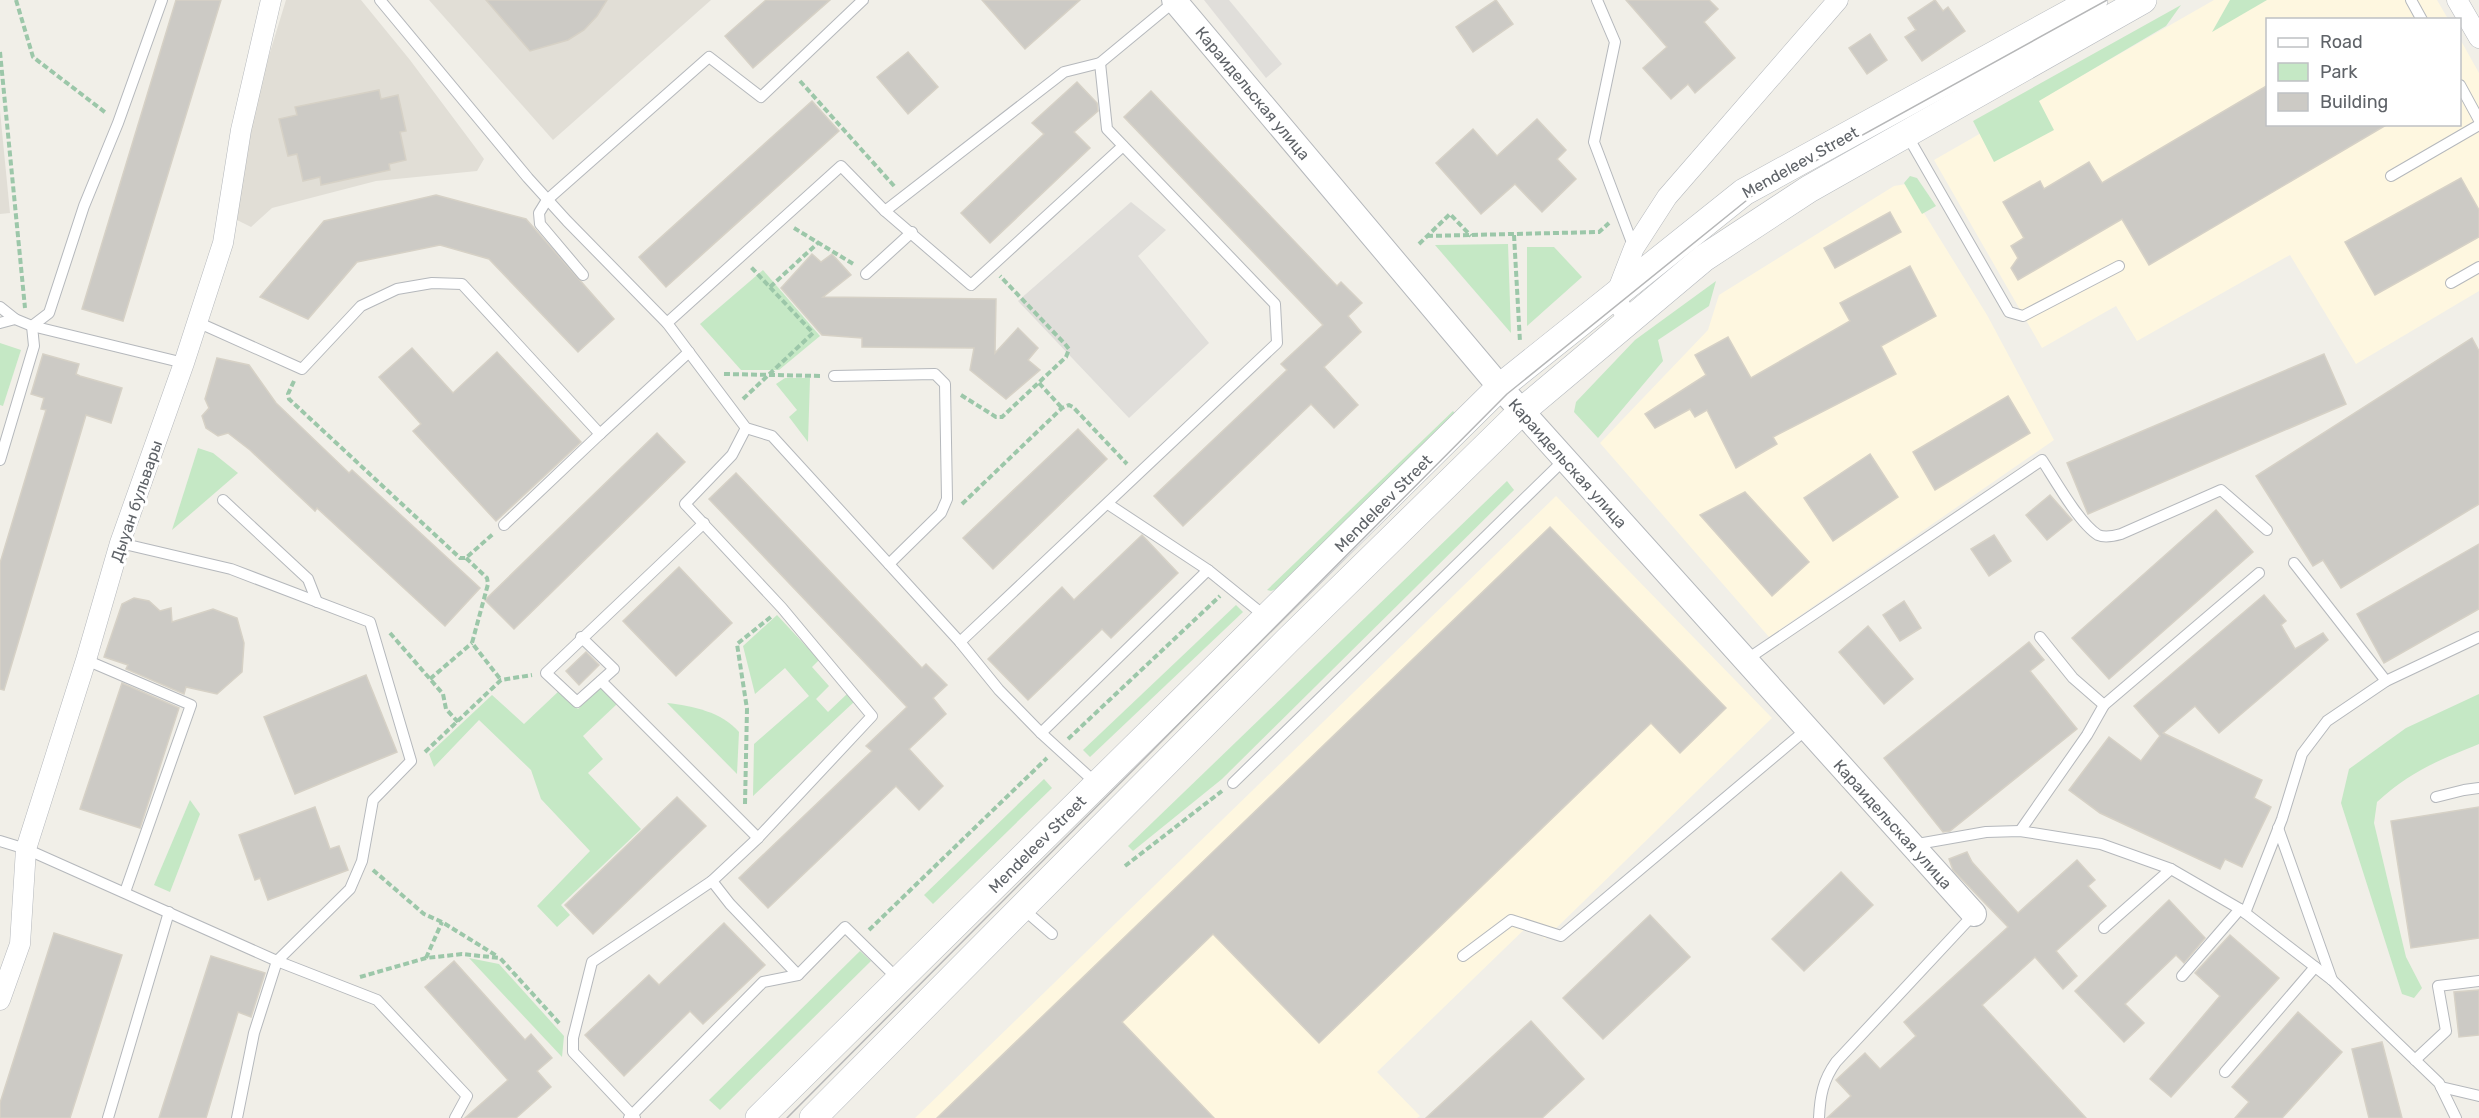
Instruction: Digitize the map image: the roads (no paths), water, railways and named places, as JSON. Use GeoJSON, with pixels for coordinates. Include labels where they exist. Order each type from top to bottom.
{"type":"FeatureCollection","features":[{"type":"Feature","properties":{"kind":"main road","name":"Mendeleev Street"},"geometry":{"type":"LineString","coordinates":[[759,1118],[1500,387],[1744,192],[2094,0]]}},
{"type":"Feature","properties":{"kind":"main road","name":"Mendeleev Street"},"geometry":{"type":"LineString","coordinates":[[813,1118],[1288,640],[1521,411],[1704,258],[1809,189],[2143,0]]}},
{"type":"Feature","properties":{"kind":"street","name":"Дыуан бульвары"},"geometry":{"type":"LineString","coordinates":[[0,1000],[20,944],[26,849],[86,660],[120,543],[184,363],[223,243],[241,130],[271,0]]}},
{"type":"Feature","properties":{"kind":"street","name":"Караидельская улица"},"geometry":{"type":"LineString","coordinates":[[1175,0],[1500,387],[1974,914]]}},
{"type":"Feature","properties":{"kind":"street"},"geometry":{"type":"LineString","coordinates":[[1629,321],[1615,297],[1634,248],[1667,197],[1838,0]]}},
{"type":"Feature","properties":{"kind":"street"},"geometry":{"type":"LineString","coordinates":[[2457,0],[2479,38]]}},
{"type":"Feature","properties":{"kind":"lane"},"geometry":{"type":"LineString","coordinates":[[30,325],[49,313],[84,206],[118,123],[162,0]]}},
{"type":"Feature","properties":{"kind":"lane"},"geometry":{"type":"LineString","coordinates":[[380,0],[548,200],[667,323],[746,428],[772,436],[960,642],[999,690],[1041,734],[1098,784]]}},
{"type":"Feature","properties":{"kind":"lane"},"geometry":{"type":"LineString","coordinates":[[583,275],[540,224],[539,213],[548,200],[709,57],[761,97],[863,0]]}},
{"type":"Feature","properties":{"kind":"lane"},"geometry":{"type":"LineString","coordinates":[[885,211],[1064,72],[1100,63],[1175,0]]}},
{"type":"Feature","properties":{"kind":"lane"},"geometry":{"type":"LineString","coordinates":[[1597,0],[1615,42],[1594,142],[1634,248]]}},
{"type":"Feature","properties":{"kind":"lane"},"geometry":{"type":"LineString","coordinates":[[2411,0],[2421,18]]}},
{"type":"Feature","properties":{"kind":"lane"},"geometry":{"type":"LineString","coordinates":[[960,642],[1276,344],[1275,304],[1107,129],[1100,63]]}},
{"type":"Feature","properties":{"kind":"lane"},"geometry":{"type":"LineString","coordinates":[[2461,87],[2479,120]]}},
{"type":"Feature","properties":{"kind":"lane"},"geometry":{"type":"LineString","coordinates":[[2391,176],[2479,125]]}},
{"type":"Feature","properties":{"kind":"lane"},"geometry":{"type":"LineString","coordinates":[[1906,134],[2009,312],[2023,316],[2119,266]]}},
{"type":"Feature","properties":{"kind":"lane"},"geometry":{"type":"LineString","coordinates":[[667,323],[841,166],[885,211],[971,285],[1123,146]]}},
{"type":"Feature","properties":{"kind":"lane"},"geometry":{"type":"LineString","coordinates":[[866,274],[912,232]]}},
{"type":"Feature","properties":{"kind":"lane"},"geometry":{"type":"LineString","coordinates":[[2451,284],[2479,267]]}},
{"type":"Feature","properties":{"kind":"lane"},"geometry":{"type":"LineString","coordinates":[[197,322],[302,369],[361,306],[397,289],[432,283],[462,284],[600,434]]}},
{"type":"Feature","properties":{"kind":"lane"},"geometry":{"type":"LineString","coordinates":[[0,307],[15,319],[30,325],[184,363]]}},
{"type":"Feature","properties":{"kind":"lane"},"geometry":{"type":"LineString","coordinates":[[0,323],[15,319]]}},
{"type":"Feature","properties":{"kind":"lane"},"geometry":{"type":"LineString","coordinates":[[0,460],[34,346],[30,325]]}},
{"type":"Feature","properties":{"kind":"lane"},"geometry":{"type":"LineString","coordinates":[[504,525],[689,352]]}},
{"type":"Feature","properties":{"kind":"lane"},"geometry":{"type":"LineString","coordinates":[[834,376],[935,374],[945,384],[947,498],[941,513],[889,564]]}},
{"type":"Feature","properties":{"kind":"lane"},"geometry":{"type":"LineString","coordinates":[[746,428],[732,455],[685,504],[782,608],[872,716],[758,838],[712,881],[592,962],[573,1038],[573,1052],[632,1117],[764,982],[798,975],[845,927],[899,980]]}},
{"type":"Feature","properties":{"kind":"lane"},"geometry":{"type":"LineString","coordinates":[[1233,783],[1565,459]]}},
{"type":"Feature","properties":{"kind":"lane"},"geometry":{"type":"LineString","coordinates":[[1746,660],[2042,460],[2078,514],[2099,536],[2110,537],[2121,534],[2221,490],[2267,530]]}},
{"type":"Feature","properties":{"kind":"lane"},"geometry":{"type":"LineString","coordinates":[[223,500],[308,579],[317,602]]}},
{"type":"Feature","properties":{"kind":"lane"},"geometry":{"type":"LineString","coordinates":[[1108,504],[1208,570],[1267,618]]}},
{"type":"Feature","properties":{"kind":"lane"},"geometry":{"type":"LineString","coordinates":[[581,637],[614,669],[578,702],[546,673],[581,637],[704,523]]}},
{"type":"Feature","properties":{"kind":"lane"},"geometry":{"type":"LineString","coordinates":[[120,543],[231,569],[370,622],[411,761],[373,800],[362,861],[350,889],[277,961],[254,1033],[237,1118]]}},
{"type":"Feature","properties":{"kind":"lane"},"geometry":{"type":"LineString","coordinates":[[2294,563],[2386,681]]}},
{"type":"Feature","properties":{"kind":"lane"},"geometry":{"type":"LineString","coordinates":[[1041,734],[1208,570]]}},
{"type":"Feature","properties":{"kind":"lane"},"geometry":{"type":"LineString","coordinates":[[2020,831],[2087,735],[2104,705],[2259,573]]}},
{"type":"Feature","properties":{"kind":"lane"},"geometry":{"type":"LineString","coordinates":[[2040,637],[2073,678],[2104,705]]}},
{"type":"Feature","properties":{"kind":"lane"},"geometry":{"type":"LineString","coordinates":[[2182,976],[2243,911],[2278,828],[2302,754],[2327,722],[2364,694],[2386,681],[2479,637]]}},
{"type":"Feature","properties":{"kind":"lane"},"geometry":{"type":"LineString","coordinates":[[86,660],[191,705],[125,892]]}},
{"type":"Feature","properties":{"kind":"lane"},"geometry":{"type":"LineString","coordinates":[[601,681],[758,838]]}},
{"type":"Feature","properties":{"kind":"lane"},"geometry":{"type":"LineString","coordinates":[[1463,956],[1511,920],[1561,936],[1807,728]]}},
{"type":"Feature","properties":{"kind":"lane"},"geometry":{"type":"LineString","coordinates":[[2436,797],[2479,788]]}},
{"type":"Feature","properties":{"kind":"lane"},"geometry":{"type":"LineString","coordinates":[[2278,828],[2332,980]]}},
{"type":"Feature","properties":{"kind":"lane"},"geometry":{"type":"LineString","coordinates":[[1912,845],[1986,832],[2020,831],[2101,844],[2171,868],[2243,911],[2332,980],[2441,1087],[2453,1117]]}},
{"type":"Feature","properties":{"kind":"lane"},"geometry":{"type":"LineString","coordinates":[[0,841],[26,849],[277,961],[377,1000],[467,1096],[455,1118]]}},
{"type":"Feature","properties":{"kind":"lane"},"geometry":{"type":"LineString","coordinates":[[2104,928],[2171,868]]}},
{"type":"Feature","properties":{"kind":"lane"},"geometry":{"type":"LineString","coordinates":[[712,881],[730,904],[798,975]]}},
{"type":"Feature","properties":{"kind":"lane"},"geometry":{"type":"LineString","coordinates":[[1022,907],[1052,934]]}},
{"type":"Feature","properties":{"kind":"lane"},"geometry":{"type":"LineString","coordinates":[[108,1118],[169,912]]}},
{"type":"Feature","properties":{"kind":"lane"},"geometry":{"type":"LineString","coordinates":[[1820,1118],[1820,1099],[1824,1082],[1836,1062],[1974,914]]}},
{"type":"Feature","properties":{"kind":"lane"},"geometry":{"type":"LineString","coordinates":[[2225,1072],[2315,967]]}},
{"type":"Feature","properties":{"kind":"lane"},"geometry":{"type":"LineString","coordinates":[[2415,1060],[2446,1031],[2438,986],[2479,981]]}},
{"type":"Feature","properties":{"kind":"lane"},"geometry":{"type":"LineString","coordinates":[[2441,1087],[2479,1096]]}},
{"type":"Feature","properties":{"kind":"tram line"},"geometry":{"type":"LineString","coordinates":[[787,1118],[1507,394],[1752,196],[2107,0]]}}]}
